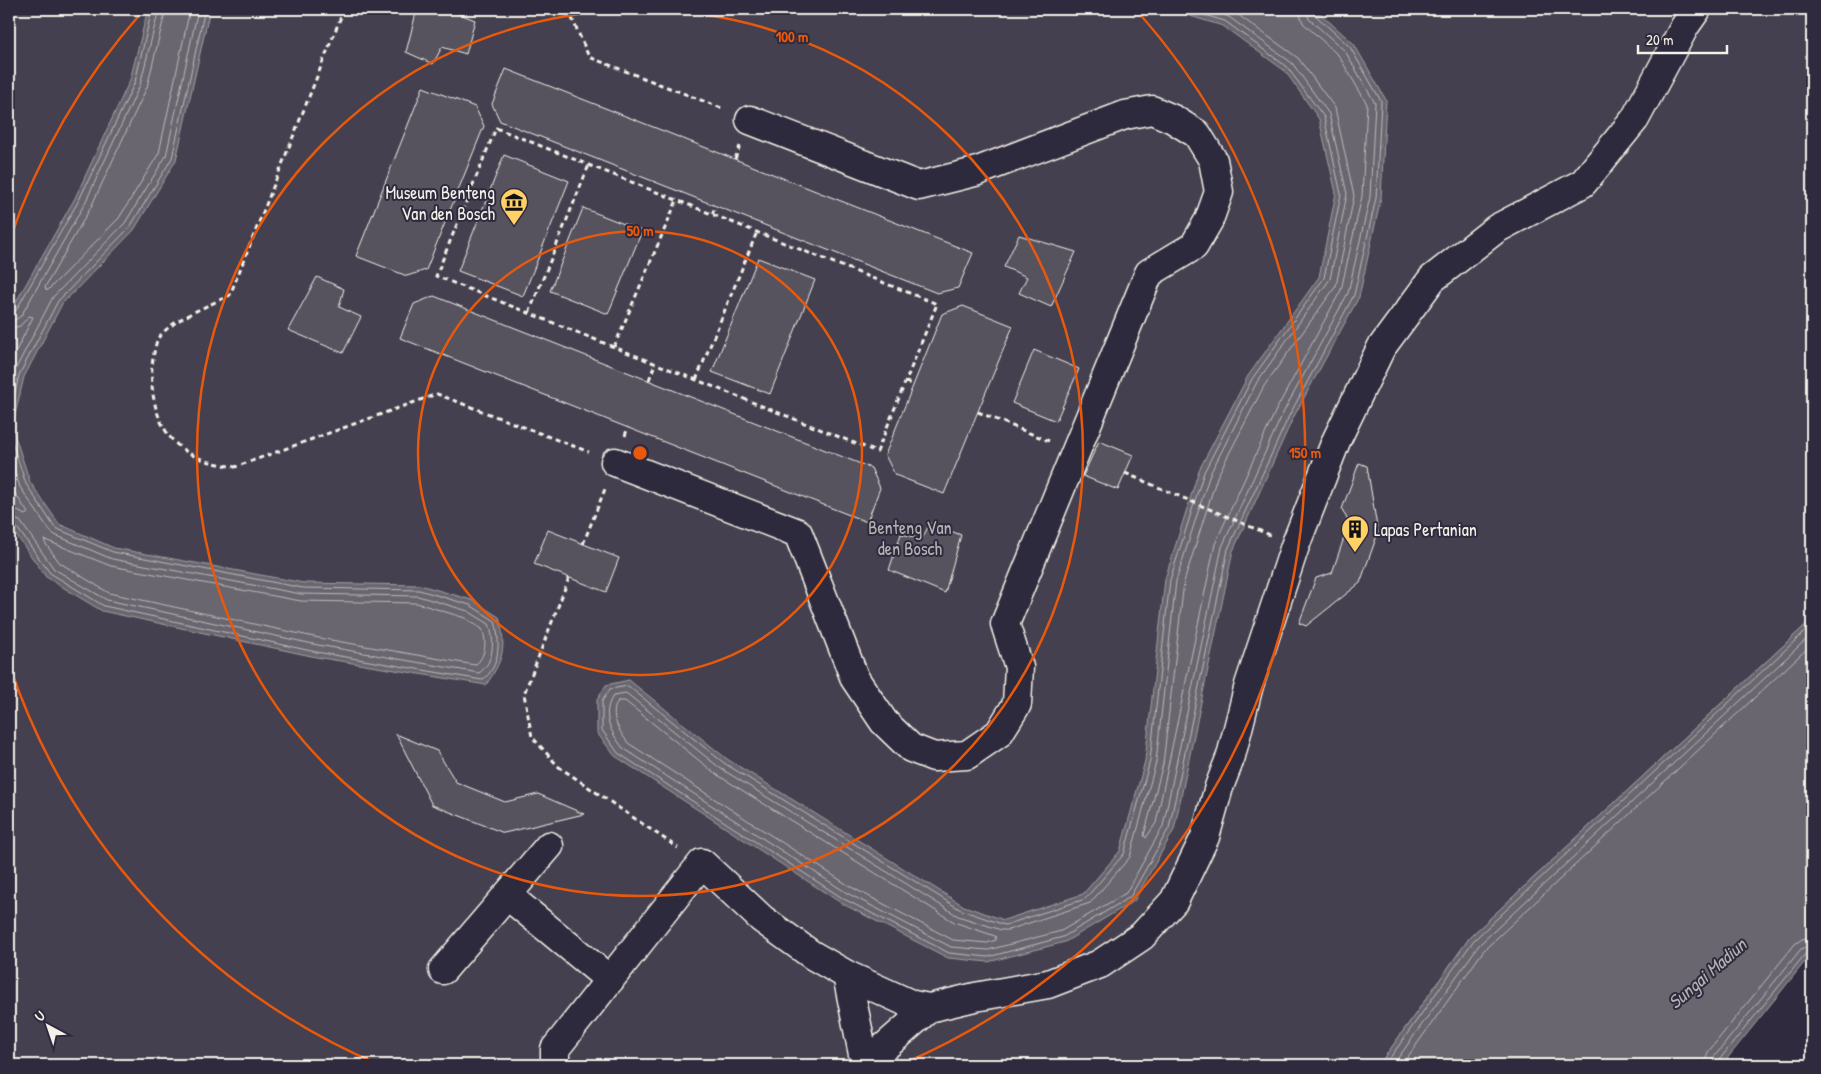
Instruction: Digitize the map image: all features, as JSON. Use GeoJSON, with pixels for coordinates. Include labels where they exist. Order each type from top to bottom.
{"type":"FeatureCollection","features":[{"type":"Feature","properties":{"kind":"street"},"geometry":{"type":"LineString","coordinates":[[555,1065],[555,1049],[702,863],[762,919],[812,955],[848,975],[913,1005],[929,1008],[975,996],[1048,984],[1100,964],[1142,936],[1174,901],[1205,837],[1231,756],[1248,685],[1292,554],[1336,441],[1381,348],[1432,280],[1496,229],[1583,183],[1635,119],[1685,26],[1697,9]]}},
{"type":"Feature","properties":{"kind":"street"},"geometry":{"type":"LineString","coordinates":[[615,462],[798,533],[855,679],[884,722],[911,748],[934,757],[967,755],[999,732],[1017,704],[1019,667],[1005,624],[1149,273],[1194,246],[1209,220],[1219,192],[1213,160],[1197,134],[1173,119],[1152,110],[1125,115],[975,172],[919,186],[750,120]]}},
{"type":"Feature","properties":{"kind":"street"},"geometry":{"type":"LineString","coordinates":[[443,970],[549,846]]}},
{"type":"Feature","properties":{"kind":"street"},"geometry":{"type":"LineString","coordinates":[[507,895],[610,980]]}},
{"type":"Feature","properties":{"kind":"street"},"geometry":{"type":"LineString","coordinates":[[848,975],[864,1065]]}},
{"type":"Feature","properties":{"kind":"street"},"geometry":{"type":"LineString","coordinates":[[864,1065],[929,1008]]}},
{"type":"Feature","properties":{"kind":"path"},"geometry":{"type":"LineString","coordinates":[[344,9],[230,295],[180,320],[157,339],[151,366],[153,398],[166,430],[183,450],[207,462],[235,467],[437,394],[615,462],[583,544]]}},
{"type":"Feature","properties":{"kind":"path"},"geometry":{"type":"LineString","coordinates":[[568,9],[589,57],[750,120]]}},
{"type":"Feature","properties":{"kind":"path"},"geometry":{"type":"LineString","coordinates":[[496,128],[677,200],[937,304],[877,452],[436,276],[496,128]]}},
{"type":"Feature","properties":{"kind":"path"},"geometry":{"type":"LineString","coordinates":[[529,313],[589,165]]}},
{"type":"Feature","properties":{"kind":"path"},"geometry":{"type":"LineString","coordinates":[[614,347],[677,200]]}},
{"type":"Feature","properties":{"kind":"path"},"geometry":{"type":"LineString","coordinates":[[712,214],[716,206]]}},
{"type":"Feature","properties":{"kind":"path"},"geometry":{"type":"LineString","coordinates":[[696,380],[757,232]]}},
{"type":"Feature","properties":{"kind":"path"},"geometry":{"type":"LineString","coordinates":[[649,380],[655,364]]}},
{"type":"Feature","properties":{"kind":"path"},"geometry":{"type":"LineString","coordinates":[[906,382],[913,385]]}},
{"type":"Feature","properties":{"kind":"path"},"geometry":{"type":"LineString","coordinates":[[978,412],[1077,452]]}},
{"type":"Feature","properties":{"kind":"path"},"geometry":{"type":"LineString","coordinates":[[1125,473],[1249,526]]}},
{"type":"Feature","properties":{"kind":"path"},"geometry":{"type":"LineString","coordinates":[[569,578],[524,694],[532,736],[559,767],[702,863]]}},
{"type":"Feature","properties":{"kind":"green space","name":"Benteng Van den Bosch"},"geometry":{"type":"Polygon","coordinates":[[[9,9],[1812,9],[1812,619],[1470,937],[1379,1065],[9,1065],[9,9]]]}},
{"type":"Feature","properties":{"kind":"water"},"geometry":{"type":"Polygon","coordinates":[[[148,9],[210,9],[176,160],[134,230],[62,304],[24,377],[12,427],[30,482],[59,524],[114,548],[304,583],[420,585],[472,600],[499,617],[503,637],[500,661],[486,685],[316,657],[102,611],[46,577],[9,525],[9,314],[75,198],[130,80],[148,9]]]}},
{"type":"Feature","properties":{"kind":"water"},"geometry":{"type":"Polygon","coordinates":[[[1167,9],[1315,9],[1354,44],[1386,100],[1381,198],[1359,297],[1293,418],[1233,551],[1174,830],[1134,901],[1065,942],[988,962],[948,958],[841,903],[615,756],[597,733],[597,700],[606,685],[629,680],[727,759],[964,906],[1004,920],[1083,894],[1120,851],[1145,761],[1165,579],[1199,470],[1248,376],[1319,277],[1336,193],[1319,119],[1285,71],[1223,26],[1167,9]]]}},
{"type":"Feature","properties":{"kind":"water","name":"Sungai Madiun"},"geometry":{"type":"Polygon","coordinates":[[[1812,619],[1812,953],[1722,1065],[1379,1065],[1470,937],[1812,619]]]}},
{"type":"Feature","properties":{"kind":"building"},"geometry":{"type":"Polygon","coordinates":[[[417,9],[447,9],[475,20],[466,54],[442,47],[433,64],[406,52],[417,9]]]}},
{"type":"Feature","properties":{"kind":"building"},"geometry":{"type":"Polygon","coordinates":[[[506,69],[973,253],[958,288],[937,293],[500,121],[492,104],[506,69]]]}},
{"type":"Feature","properties":{"kind":"building"},"geometry":{"type":"Polygon","coordinates":[[[423,87],[475,107],[484,126],[426,270],[407,276],[356,256],[423,87]]]}},
{"type":"Feature","properties":{"kind":"building","name":"Museum Benteng Van den Bosch"},"geometry":{"type":"Polygon","coordinates":[[[504,155],[569,181],[523,296],[458,271],[504,155]]]}},
{"type":"Feature","properties":{"kind":"building"},"geometry":{"type":"Polygon","coordinates":[[[583,208],[642,231],[608,314],[550,291],[583,208]]]}},
{"type":"Feature","properties":{"kind":"building"},"geometry":{"type":"Polygon","coordinates":[[[1019,235],[1076,252],[1051,307],[1019,293],[1027,277],[1004,267],[1019,235]]]}},
{"type":"Feature","properties":{"kind":"building"},"geometry":{"type":"Polygon","coordinates":[[[758,258],[815,280],[770,394],[712,372],[758,258]]]}},
{"type":"Feature","properties":{"kind":"building"},"geometry":{"type":"Polygon","coordinates":[[[317,277],[344,289],[339,307],[361,317],[343,353],[288,330],[317,277]]]}},
{"type":"Feature","properties":{"kind":"building"},"geometry":{"type":"Polygon","coordinates":[[[434,296],[871,468],[880,488],[867,522],[400,338],[414,304],[434,296]]]}},
{"type":"Feature","properties":{"kind":"building"},"geometry":{"type":"Polygon","coordinates":[[[963,306],[1013,326],[944,494],[895,475],[885,455],[942,314],[963,306]]]}},
{"type":"Feature","properties":{"kind":"building"},"geometry":{"type":"Polygon","coordinates":[[[1034,350],[1079,369],[1056,421],[1012,403],[1034,350]]]}},
{"type":"Feature","properties":{"kind":"building"},"geometry":{"type":"Polygon","coordinates":[[[1099,441],[1133,455],[1118,490],[1083,476],[1099,441]]]}},
{"type":"Feature","properties":{"kind":"building","name":"Lapas Pertanian"},"geometry":{"type":"Polygon","coordinates":[[[1359,463],[1367,466],[1378,533],[1360,583],[1306,626],[1299,623],[1316,578],[1332,573],[1349,523],[1342,509],[1359,463]]]}},
{"type":"Feature","properties":{"kind":"building"},"geometry":{"type":"Polygon","coordinates":[[[930,523],[961,535],[945,593],[889,570],[901,534],[922,539],[930,523]]]}},
{"type":"Feature","properties":{"kind":"building"},"geometry":{"type":"Polygon","coordinates":[[[548,530],[619,558],[606,592],[534,564],[548,530]]]}},
{"type":"Feature","properties":{"kind":"building"},"geometry":{"type":"Polygon","coordinates":[[[396,734],[437,751],[456,782],[505,802],[538,794],[584,814],[504,833],[432,805],[396,734]]]}},
{"type":"Feature","properties":{"kind":"place","name":"Museum Benteng Van den Bosch"},"geometry":{"type":"Point","coordinates":[514,226]}},
{"type":"Feature","properties":{"kind":"place","name":"Lapas Pertanian"},"geometry":{"type":"Point","coordinates":[1355,553]}}]}
